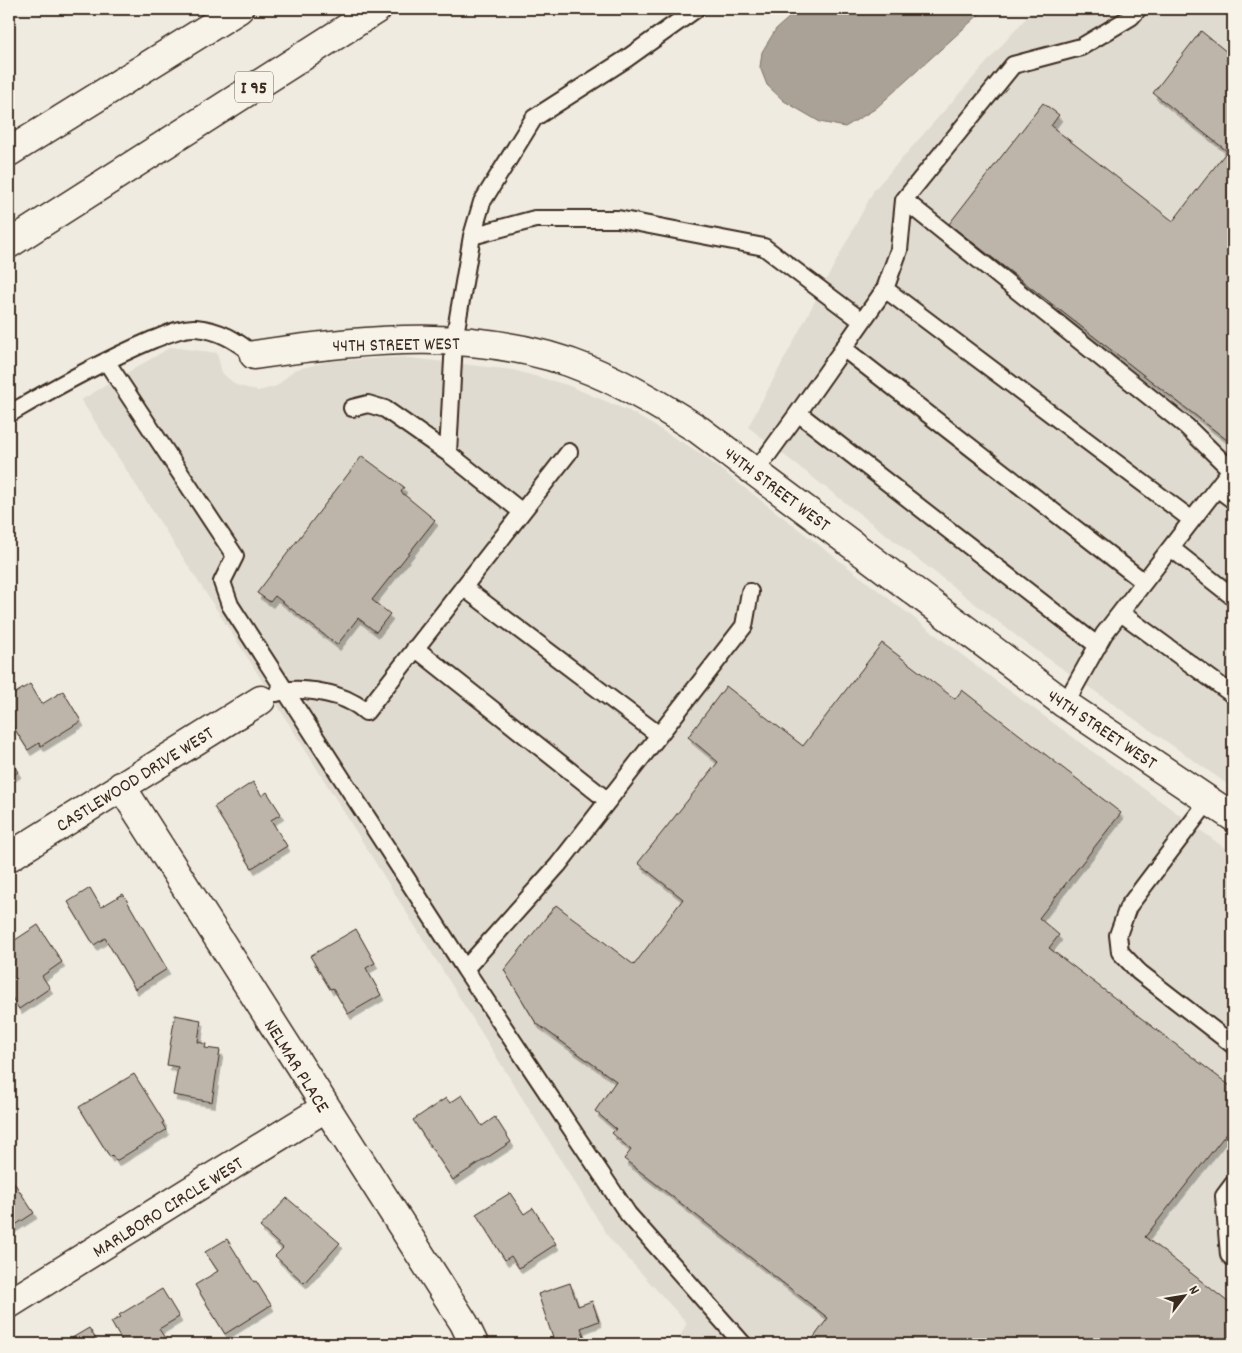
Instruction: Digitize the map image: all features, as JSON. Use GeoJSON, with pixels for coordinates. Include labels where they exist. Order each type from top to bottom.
{"type":"FeatureCollection","features":[{"type":"Feature","properties":{"kind":"main road"},"geometry":{"type":"LineString","coordinates":[[9,152],[239,9]]}},
{"type":"Feature","properties":{"kind":"main road","name":"I 95"},"geometry":{"type":"LineString","coordinates":[[9,244],[377,9]]}},
{"type":"Feature","properties":{"kind":"main road","name":"44TH STREET WEST"},"geometry":{"type":"LineString","coordinates":[[254,355],[320,345],[433,339],[482,343],[539,353],[592,371],[646,397],[699,430],[1066,704],[1233,817]]}},
{"type":"Feature","properties":{"kind":"main road","name":"CASTLEWOOD DRIVE WEST"},"geometry":{"type":"LineString","coordinates":[[9,857],[121,786],[273,695]]}},
{"type":"Feature","properties":{"kind":"main road","name":"NELMAR PLACE"},"geometry":{"type":"LineString","coordinates":[[121,786],[464,1323],[474,1344]]}},
{"type":"Feature","properties":{"kind":"main road","name":"MARLBORO CIRCLE WEST"},"geometry":{"type":"LineString","coordinates":[[9,1304],[325,1108]]}},
{"type":"Feature","properties":{"kind":"lane"},"geometry":{"type":"LineString","coordinates":[[448,453],[454,341],[472,236],[482,202],[534,118],[626,59],[696,9]]}},
{"type":"Feature","properties":{"kind":"lane"},"geometry":{"type":"LineString","coordinates":[[756,471],[885,289],[898,250],[904,200],[1013,65],[1081,47],[1131,17],[1138,9]]}},
{"type":"Feature","properties":{"kind":"lane"},"geometry":{"type":"LineString","coordinates":[[904,200],[1186,426],[1232,468],[1104,634],[1066,704]]}},
{"type":"Feature","properties":{"kind":"lane"},"geometry":{"type":"LineString","coordinates":[[472,236],[535,219],[618,219],[764,247],[862,320]]}},
{"type":"Feature","properties":{"kind":"lane"},"geometry":{"type":"LineString","coordinates":[[885,289],[1192,520]]}},
{"type":"Feature","properties":{"kind":"lane"},"geometry":{"type":"LineString","coordinates":[[9,414],[106,361],[173,332],[195,328],[217,332],[235,339],[254,355]]}},
{"type":"Feature","properties":{"kind":"lane"},"geometry":{"type":"LineString","coordinates":[[843,348],[1144,582]]}},
{"type":"Feature","properties":{"kind":"lane"},"geometry":{"type":"LineString","coordinates":[[106,361],[235,556],[222,582],[230,605],[273,695],[465,970],[628,1214],[743,1344]]}},
{"type":"Feature","properties":{"kind":"lane"},"geometry":{"type":"LineString","coordinates":[[352,408],[368,404],[385,409],[448,453],[522,512]]}},
{"type":"Feature","properties":{"kind":"lane"},"geometry":{"type":"LineString","coordinates":[[798,413],[1098,646]]}},
{"type":"Feature","properties":{"kind":"lane"},"geometry":{"type":"LineString","coordinates":[[273,695],[314,690],[353,702],[366,712],[569,452]]}},
{"type":"Feature","properties":{"kind":"lane"},"geometry":{"type":"LineString","coordinates":[[1217,488],[1233,500]]}},
{"type":"Feature","properties":{"kind":"lane"},"geometry":{"type":"LineString","coordinates":[[1171,548],[1233,597]]}},
{"type":"Feature","properties":{"kind":"lane"},"geometry":{"type":"LineString","coordinates":[[463,587],[659,735]]}},
{"type":"Feature","properties":{"kind":"lane"},"geometry":{"type":"LineString","coordinates":[[465,970],[558,865],[744,626],[750,592]]}},
{"type":"Feature","properties":{"kind":"lane"},"geometry":{"type":"LineString","coordinates":[[1121,612],[1233,695]]}},
{"type":"Feature","properties":{"kind":"lane"},"geometry":{"type":"LineString","coordinates":[[415,648],[608,801]]}},
{"type":"Feature","properties":{"kind":"lane"},"geometry":{"type":"LineString","coordinates":[[1209,800],[1128,907],[1118,935],[1120,952],[1139,972],[1233,1045]]}},
{"type":"Feature","properties":{"kind":"lane"},"geometry":{"type":"LineString","coordinates":[[1233,1184],[1224,1196],[1229,1255],[1233,1258]]}},
{"type":"Feature","properties":{"kind":"shaded area"},"geometry":{"type":"Polygon","coordinates":[[[799,9],[985,9],[875,109],[845,127],[820,122],[784,101],[767,85],[760,67],[762,52],[776,29],[799,9]]]}},
{"type":"Feature","properties":{"kind":"shaded area"},"geometry":{"type":"Polygon","coordinates":[[[1034,9],[1233,9],[1233,788],[1023,641],[748,427],[874,190],[1034,9]]]}},
{"type":"Feature","properties":{"kind":"shaded area"},"geometry":{"type":"Polygon","coordinates":[[[171,347],[217,353],[222,373],[236,385],[258,391],[277,386],[294,370],[330,361],[402,357],[513,370],[567,385],[629,411],[697,451],[992,678],[1233,854],[1233,1344],[676,1344],[687,1323],[610,1239],[251,663],[81,400],[171,347]]]}},
{"type":"Feature","properties":{"kind":"building"},"geometry":{"type":"Polygon","coordinates":[[[1201,31],[1233,57],[1233,432],[1227,440],[949,224],[1043,103],[1059,115],[1051,126],[1173,221],[1227,151],[1153,93],[1201,31]]]}},
{"type":"Feature","properties":{"kind":"building"},"geometry":{"type":"Polygon","coordinates":[[[362,456],[404,487],[401,492],[435,520],[372,600],[390,614],[376,632],[358,618],[337,645],[275,596],[270,602],[257,593],[362,456]]]}},
{"type":"Feature","properties":{"kind":"building"},"geometry":{"type":"Polygon","coordinates":[[[882,643],[955,699],[962,690],[1121,813],[1039,918],[1059,935],[1049,948],[1233,1088],[1233,1125],[1145,1237],[1233,1306],[1233,1344],[809,1344],[828,1318],[624,1159],[631,1150],[612,1133],[616,1129],[595,1111],[616,1081],[536,1023],[504,970],[556,905],[634,965],[683,899],[638,863],[718,762],[688,737],[726,686],[803,746],[882,643]]]}},
{"type":"Feature","properties":{"kind":"building"},"geometry":{"type":"Polygon","coordinates":[[[30,684],[42,704],[63,691],[81,721],[41,746],[39,743],[28,750],[9,720],[9,697],[30,684]]]}},
{"type":"Feature","properties":{"kind":"building"},"geometry":{"type":"Polygon","coordinates":[[[9,758],[18,772],[9,778],[9,758]]]}},
{"type":"Feature","properties":{"kind":"building"},"geometry":{"type":"Polygon","coordinates":[[[253,782],[262,796],[267,792],[281,814],[271,820],[287,846],[252,868],[214,807],[253,782]]]}},
{"type":"Feature","properties":{"kind":"building"},"geometry":{"type":"Polygon","coordinates":[[[90,888],[101,907],[123,894],[167,969],[135,989],[105,938],[94,945],[68,902],[90,888]]]}},
{"type":"Feature","properties":{"kind":"building"},"geometry":{"type":"Polygon","coordinates":[[[38,925],[62,962],[42,976],[50,988],[19,1009],[9,993],[9,944],[38,925]]]}},
{"type":"Feature","properties":{"kind":"building"},"geometry":{"type":"Polygon","coordinates":[[[356,929],[375,963],[366,968],[381,995],[348,1014],[333,988],[330,989],[310,956],[356,929]]]}},
{"type":"Feature","properties":{"kind":"building"},"geometry":{"type":"Polygon","coordinates":[[[175,1015],[201,1020],[198,1042],[206,1044],[205,1048],[220,1050],[212,1102],[173,1095],[178,1067],[167,1065],[175,1015]]]}},
{"type":"Feature","properties":{"kind":"building"},"geometry":{"type":"Polygon","coordinates":[[[134,1074],[164,1122],[162,1123],[166,1130],[116,1161],[112,1155],[110,1157],[79,1107],[134,1074]]]}},
{"type":"Feature","properties":{"kind":"building"},"geometry":{"type":"Polygon","coordinates":[[[462,1095],[482,1126],[495,1117],[511,1142],[453,1180],[413,1120],[446,1098],[450,1103],[462,1095]]]}},
{"type":"Feature","properties":{"kind":"building"},"geometry":{"type":"Polygon","coordinates":[[[9,1175],[34,1213],[9,1229],[9,1175]]]}},
{"type":"Feature","properties":{"kind":"building"},"geometry":{"type":"Polygon","coordinates":[[[510,1193],[524,1214],[533,1208],[556,1244],[519,1268],[511,1256],[505,1260],[476,1214],[510,1193]]]}},
{"type":"Feature","properties":{"kind":"building"},"geometry":{"type":"Polygon","coordinates":[[[287,1198],[340,1243],[304,1283],[275,1256],[283,1248],[260,1227],[287,1198]]]}},
{"type":"Feature","properties":{"kind":"building"},"geometry":{"type":"Polygon","coordinates":[[[227,1239],[271,1305],[225,1334],[195,1285],[218,1271],[205,1252],[227,1239]]]}},
{"type":"Feature","properties":{"kind":"building"},"geometry":{"type":"Polygon","coordinates":[[[570,1283],[578,1306],[592,1301],[599,1321],[581,1328],[586,1341],[577,1344],[555,1344],[538,1294],[570,1283]]]}},
{"type":"Feature","properties":{"kind":"building"},"geometry":{"type":"Polygon","coordinates":[[[162,1289],[179,1317],[159,1329],[169,1344],[124,1344],[111,1322],[121,1317],[119,1315],[162,1289]]]}},
{"type":"Feature","properties":{"kind":"building"},"geometry":{"type":"Polygon","coordinates":[[[89,1328],[99,1344],[62,1344],[89,1328]]]}},
{"type":"Feature","properties":{"kind":"building"},"geometry":{"type":"Polygon","coordinates":[[[410,1339],[411,1344],[364,1344],[364,1341],[410,1339]]]}}]}
